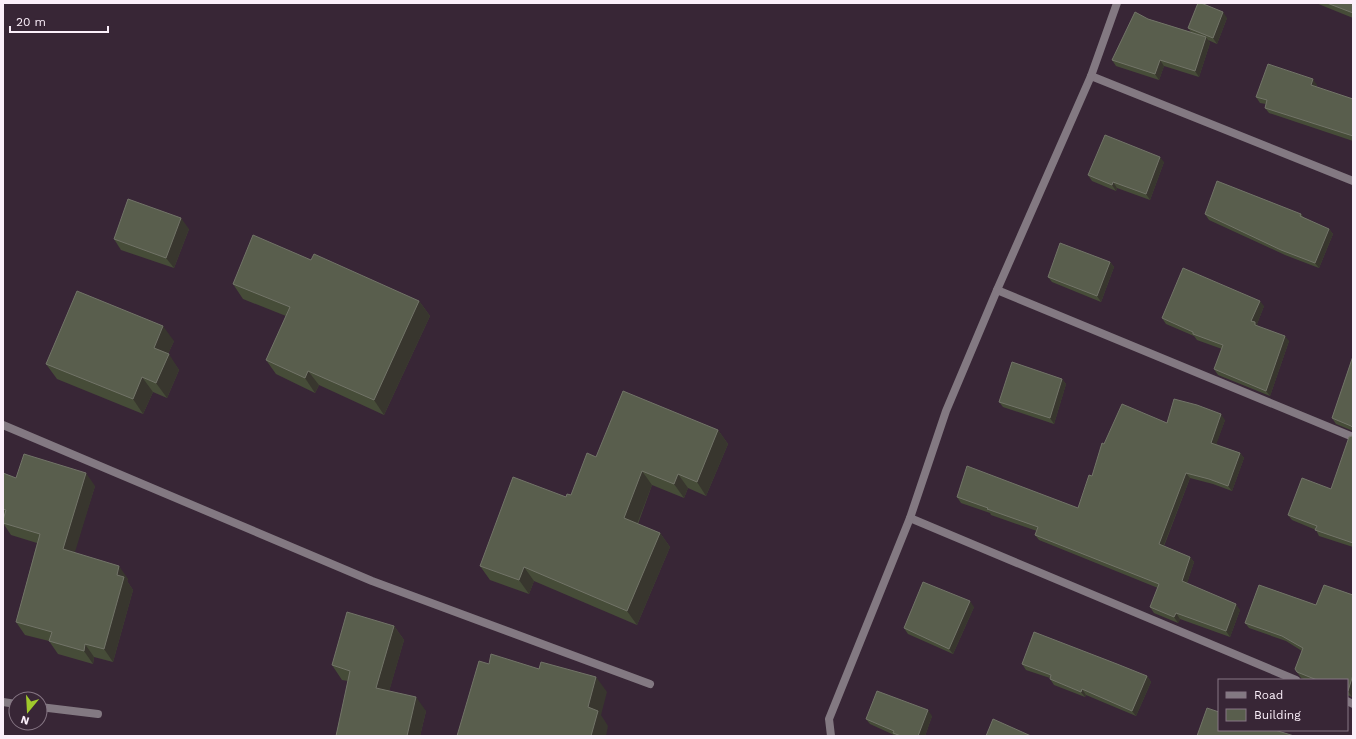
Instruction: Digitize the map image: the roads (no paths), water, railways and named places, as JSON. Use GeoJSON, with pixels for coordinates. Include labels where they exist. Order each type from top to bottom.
{"type":"FeatureCollection","features":[{"type":"Feature","properties":{"kind":"street"},"geometry":{"type":"LineString","coordinates":[[831,736],[829,719],[910,518],[946,411],[997,290],[1091,76],[1117,3]]}},
{"type":"Feature","properties":{"kind":"street"},"geometry":{"type":"LineString","coordinates":[[1091,76],[1353,181]]}},
{"type":"Feature","properties":{"kind":"street"},"geometry":{"type":"LineString","coordinates":[[997,290],[1353,437]]}},
{"type":"Feature","properties":{"kind":"street"},"geometry":{"type":"LineString","coordinates":[[3,425],[372,581],[650,684]]}},
{"type":"Feature","properties":{"kind":"street"},"geometry":{"type":"LineString","coordinates":[[910,518],[1294,679]]}},
{"type":"Feature","properties":{"kind":"street"},"geometry":{"type":"LineString","coordinates":[[48,708],[98,714]]}}]}
